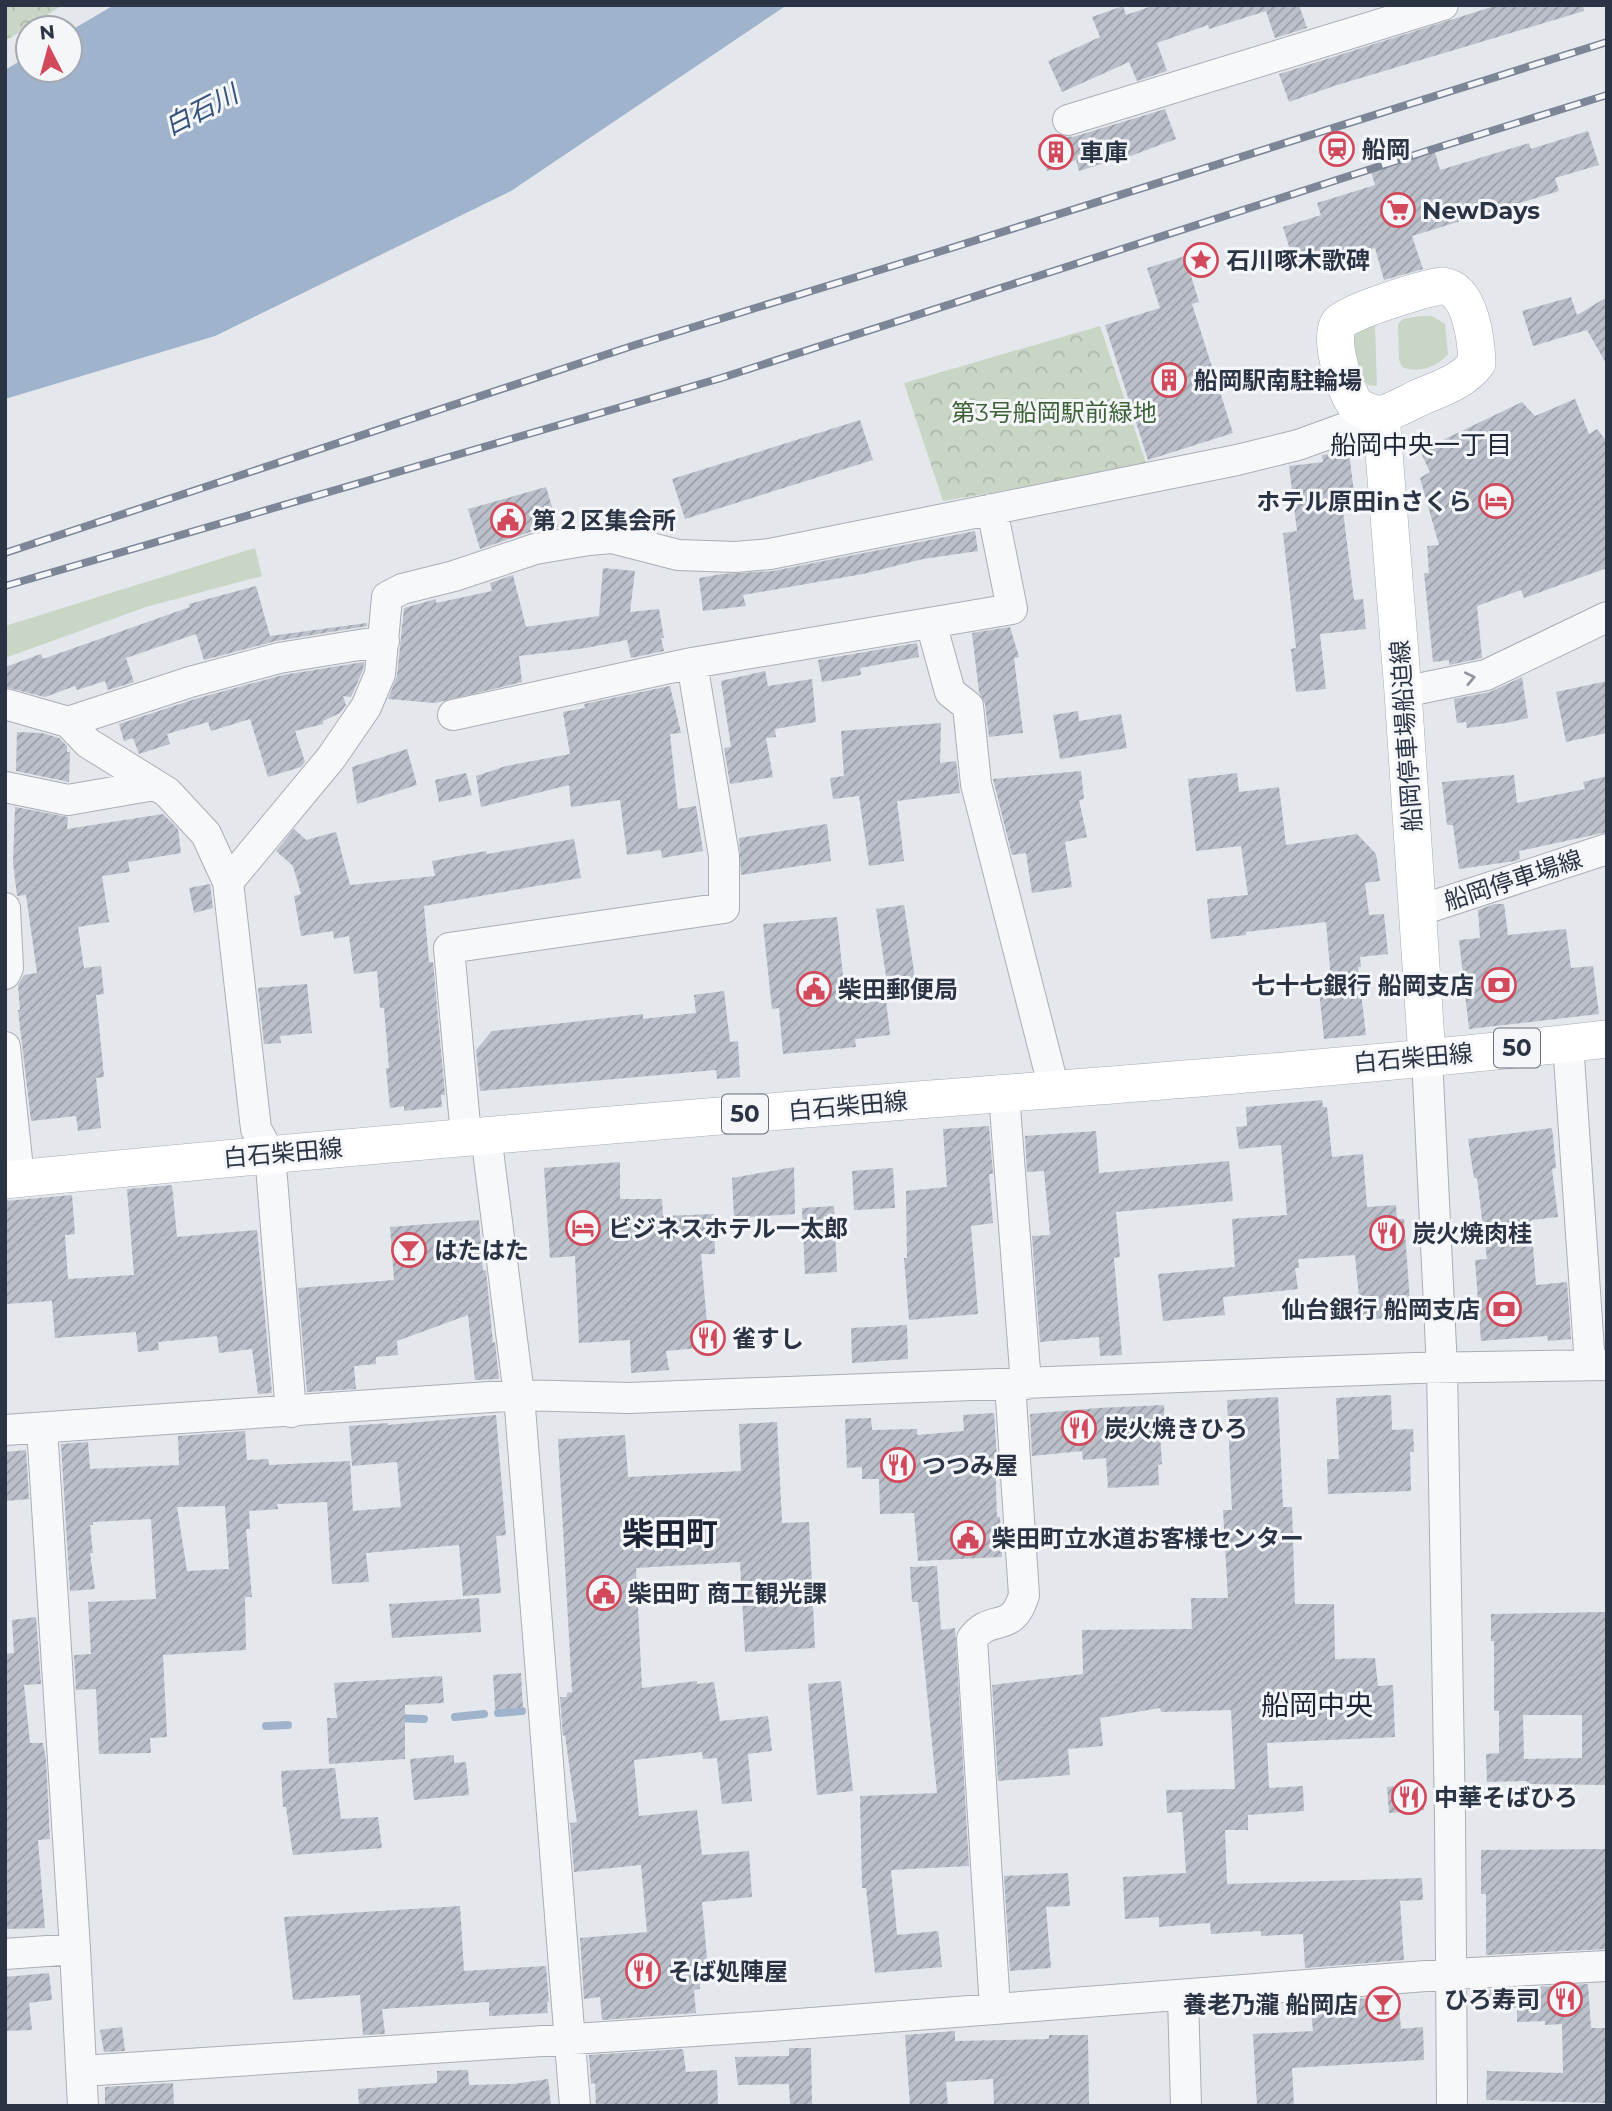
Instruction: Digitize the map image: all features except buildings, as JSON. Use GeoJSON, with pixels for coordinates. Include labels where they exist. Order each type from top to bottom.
{"type":"FeatureCollection","features":[{"type":"Feature","properties":{"kind":"main road","name":"船岡停車場船迫線"},"geometry":{"type":"LineString","coordinates":[[1381,415],[1403,692],[1427,1057]]}},
{"type":"Feature","properties":{"kind":"main road","name":"白石柴田線"},"geometry":{"type":"LineString","coordinates":[[12,1179],[476,1135],[1004,1094],[1607,1039]]}},
{"type":"Feature","properties":{"kind":"street"},"geometry":{"type":"LineString","coordinates":[[1068,120],[1443,5]]}},
{"type":"Feature","properties":{"kind":"street"},"geometry":{"type":"LineString","coordinates":[[228,882],[331,758],[366,707],[380,674],[387,597],[402,589],[454,576],[535,550],[612,538],[678,555],[736,557],[770,554],[1237,460],[1298,445],[1381,415]]}},
{"type":"Feature","properties":{"kind":"street"},"geometry":{"type":"LineString","coordinates":[[453,715],[692,663],[1012,609],[992,509]]}},
{"type":"Feature","properties":{"kind":"street"},"geometry":{"type":"LineString","coordinates":[[1403,692],[1486,675],[1607,617]]}},
{"type":"Feature","properties":{"kind":"street"},"geometry":{"type":"LineString","coordinates":[[931,623],[950,692],[968,706],[976,784],[1054,1089]]}},
{"type":"Feature","properties":{"kind":"street"},"geometry":{"type":"LineString","coordinates":[[68,722],[190,682],[279,658],[384,641]]}},
{"type":"Feature","properties":{"kind":"street"},"geometry":{"type":"LineString","coordinates":[[575,2106],[519,1395],[476,1135],[449,948],[724,908],[724,856],[692,663]]}},
{"type":"Feature","properties":{"kind":"street"},"geometry":{"type":"LineString","coordinates":[[5,704],[68,722],[88,743],[167,792],[206,834],[228,882],[256,1129],[270,1154],[291,1412]]}},
{"type":"Feature","properties":{"kind":"street"},"geometry":{"type":"LineString","coordinates":[[5,787],[68,800],[154,785]]}},
{"type":"Feature","properties":{"kind":"street","name":"船岡停車場線"},"geometry":{"type":"LineString","coordinates":[[1418,911],[1607,849]]}},
{"type":"Feature","properties":{"kind":"street"},"geometry":{"type":"LineString","coordinates":[[5,908],[8,968],[5,974]]}},
{"type":"Feature","properties":{"kind":"street"},"geometry":{"type":"LineString","coordinates":[[5,1430],[519,1395],[629,1398],[1442,1368],[1598,1365],[1568,1043]]}},
{"type":"Feature","properties":{"kind":"street"},"geometry":{"type":"LineString","coordinates":[[5,1047],[12,1179]]}},
{"type":"Feature","properties":{"kind":"street"},"geometry":{"type":"LineString","coordinates":[[1427,1057],[1442,1368],[1452,2106]]}},
{"type":"Feature","properties":{"kind":"street"},"geometry":{"type":"LineString","coordinates":[[995,2008],[972,1639],[980,1629],[1012,1619],[1020,1609],[1024,1595],[1018,1384],[1004,1094]]}},
{"type":"Feature","properties":{"kind":"street"},"geometry":{"type":"LineString","coordinates":[[42,1428],[83,2106]]}},
{"type":"Feature","properties":{"kind":"street"},"geometry":{"type":"LineString","coordinates":[[5,1954],[75,1949]]}},
{"type":"Feature","properties":{"kind":"street"},"geometry":{"type":"LineString","coordinates":[[82,2071],[772,2026],[1452,1974],[1607,1966]]}},
{"type":"Feature","properties":{"kind":"street"},"geometry":{"type":"LineString","coordinates":[[1183,1996],[1186,2106]]}},
{"type":"Feature","properties":{"kind":"green space"},"geometry":{"type":"Polygon","coordinates":[[[5,5],[63,5],[48,14],[14,14],[14,35],[5,41],[5,5]]]}},
{"type":"Feature","properties":{"kind":"green space"},"geometry":{"type":"Polygon","coordinates":[[[1432,316],[1445,324],[1448,354],[1427,368],[1408,369],[1402,367],[1399,360],[1398,324],[1403,319],[1432,316]]]}},
{"type":"Feature","properties":{"kind":"green space"},"geometry":{"type":"Polygon","coordinates":[[[1370,322],[1375,326],[1377,386],[1368,385],[1360,374],[1352,342],[1358,331],[1370,322]]]}},
{"type":"Feature","properties":{"kind":"green space","name":"第3号船岡駅前緑地"},"geometry":{"type":"Polygon","coordinates":[[[1100,326],[1147,466],[943,501],[904,383],[1100,326]]]}},
{"type":"Feature","properties":{"kind":"green space"},"geometry":{"type":"Polygon","coordinates":[[[255,548],[262,576],[146,607],[5,658],[5,626],[255,548]]]}},
{"type":"Feature","properties":{"kind":"water","name":"白石川"},"geometry":{"type":"Polygon","coordinates":[[[114,5],[787,5],[511,191],[215,336],[5,399],[5,70],[14,65],[14,84],[84,84],[84,23],[114,5]]]}},
{"type":"Feature","properties":{"kind":"waterway"},"geometry":{"type":"LineString","coordinates":[[498,1713],[522,1711]]}},
{"type":"Feature","properties":{"kind":"waterway"},"geometry":{"type":"LineString","coordinates":[[455,1717],[484,1714]]}},
{"type":"Feature","properties":{"kind":"waterway"},"geometry":{"type":"LineString","coordinates":[[395,1718],[424,1719]]}},
{"type":"Feature","properties":{"kind":"waterway"},"geometry":{"type":"LineString","coordinates":[[266,1726],[288,1725]]}},
{"type":"Feature","properties":{"kind":"railway"},"geometry":{"type":"LineString","coordinates":[[5,553],[635,345],[1607,42]]}},
{"type":"Feature","properties":{"kind":"railway"},"geometry":{"type":"LineString","coordinates":[[5,586],[721,378],[1607,95]]}},
{"type":"Feature","properties":{"kind":"place","name":"船岡"},"geometry":{"type":"Point","coordinates":[1337,149]}},
{"type":"Feature","properties":{"kind":"place","name":"車庫"},"geometry":{"type":"Point","coordinates":[1056,152]}},
{"type":"Feature","properties":{"kind":"place","name":"NewDays"},"geometry":{"type":"Point","coordinates":[1398,210]}},
{"type":"Feature","properties":{"kind":"place","name":"石川啄木歌碑"},"geometry":{"type":"Point","coordinates":[1201,260]}},
{"type":"Feature","properties":{"kind":"place","name":"船岡駅南駐輪場"},"geometry":{"type":"Point","coordinates":[1169,380]}},
{"type":"Feature","properties":{"kind":"place","name":"ホテル原田inさくら"},"geometry":{"type":"Point","coordinates":[1496,501]}},
{"type":"Feature","properties":{"kind":"place","name":"第２区集会所"},"geometry":{"type":"Point","coordinates":[508,520]}},
{"type":"Feature","properties":{"kind":"place","name":"七十七銀行 船岡支店"},"geometry":{"type":"Point","coordinates":[1499,985]}},
{"type":"Feature","properties":{"kind":"place","name":"柴田郵便局"},"geometry":{"type":"Point","coordinates":[814,989]}},
{"type":"Feature","properties":{"kind":"place","name":"ビジネスホテル一太郎"},"geometry":{"type":"Point","coordinates":[583,1228]}},
{"type":"Feature","properties":{"kind":"place","name":"炭火焼肉桂"},"geometry":{"type":"Point","coordinates":[1387,1233]}},
{"type":"Feature","properties":{"kind":"place","name":"はたはた"},"geometry":{"type":"Point","coordinates":[409,1250]}},
{"type":"Feature","properties":{"kind":"place","name":"仙台銀行 船岡支店"},"geometry":{"type":"Point","coordinates":[1504,1309]}},
{"type":"Feature","properties":{"kind":"place","name":"雀すし"},"geometry":{"type":"Point","coordinates":[708,1338]}},
{"type":"Feature","properties":{"kind":"place","name":"炭火焼きひろ"},"geometry":{"type":"Point","coordinates":[1079,1428]}},
{"type":"Feature","properties":{"kind":"place","name":"つつみ屋"},"geometry":{"type":"Point","coordinates":[898,1465]}},
{"type":"Feature","properties":{"kind":"place","name":"柴田町立水道お客様センター"},"geometry":{"type":"Point","coordinates":[968,1538]}},
{"type":"Feature","properties":{"kind":"place","name":"柴田町 商工観光課"},"geometry":{"type":"Point","coordinates":[604,1593]}},
{"type":"Feature","properties":{"kind":"place","name":"中華そばひろ"},"geometry":{"type":"Point","coordinates":[1409,1797]}},
{"type":"Feature","properties":{"kind":"place","name":"そば処陣屋"},"geometry":{"type":"Point","coordinates":[643,1971]}},
{"type":"Feature","properties":{"kind":"place","name":"ひろ寿司"},"geometry":{"type":"Point","coordinates":[1565,1999]}},
{"type":"Feature","properties":{"kind":"place","name":"養老乃瀧 船岡店"},"geometry":{"type":"Point","coordinates":[1383,2004]}},
{"type":"Feature","properties":{"kind":"district","name":"船岡中央一丁目"},"geometry":{"type":"Point","coordinates":[1421,445]}},
{"type":"Feature","properties":{"kind":"district","name":"柴田町"},"geometry":{"type":"Point","coordinates":[670,1533]}},
{"type":"Feature","properties":{"kind":"district","name":"船岡中央"},"geometry":{"type":"Point","coordinates":[1317,1705]}}]}
